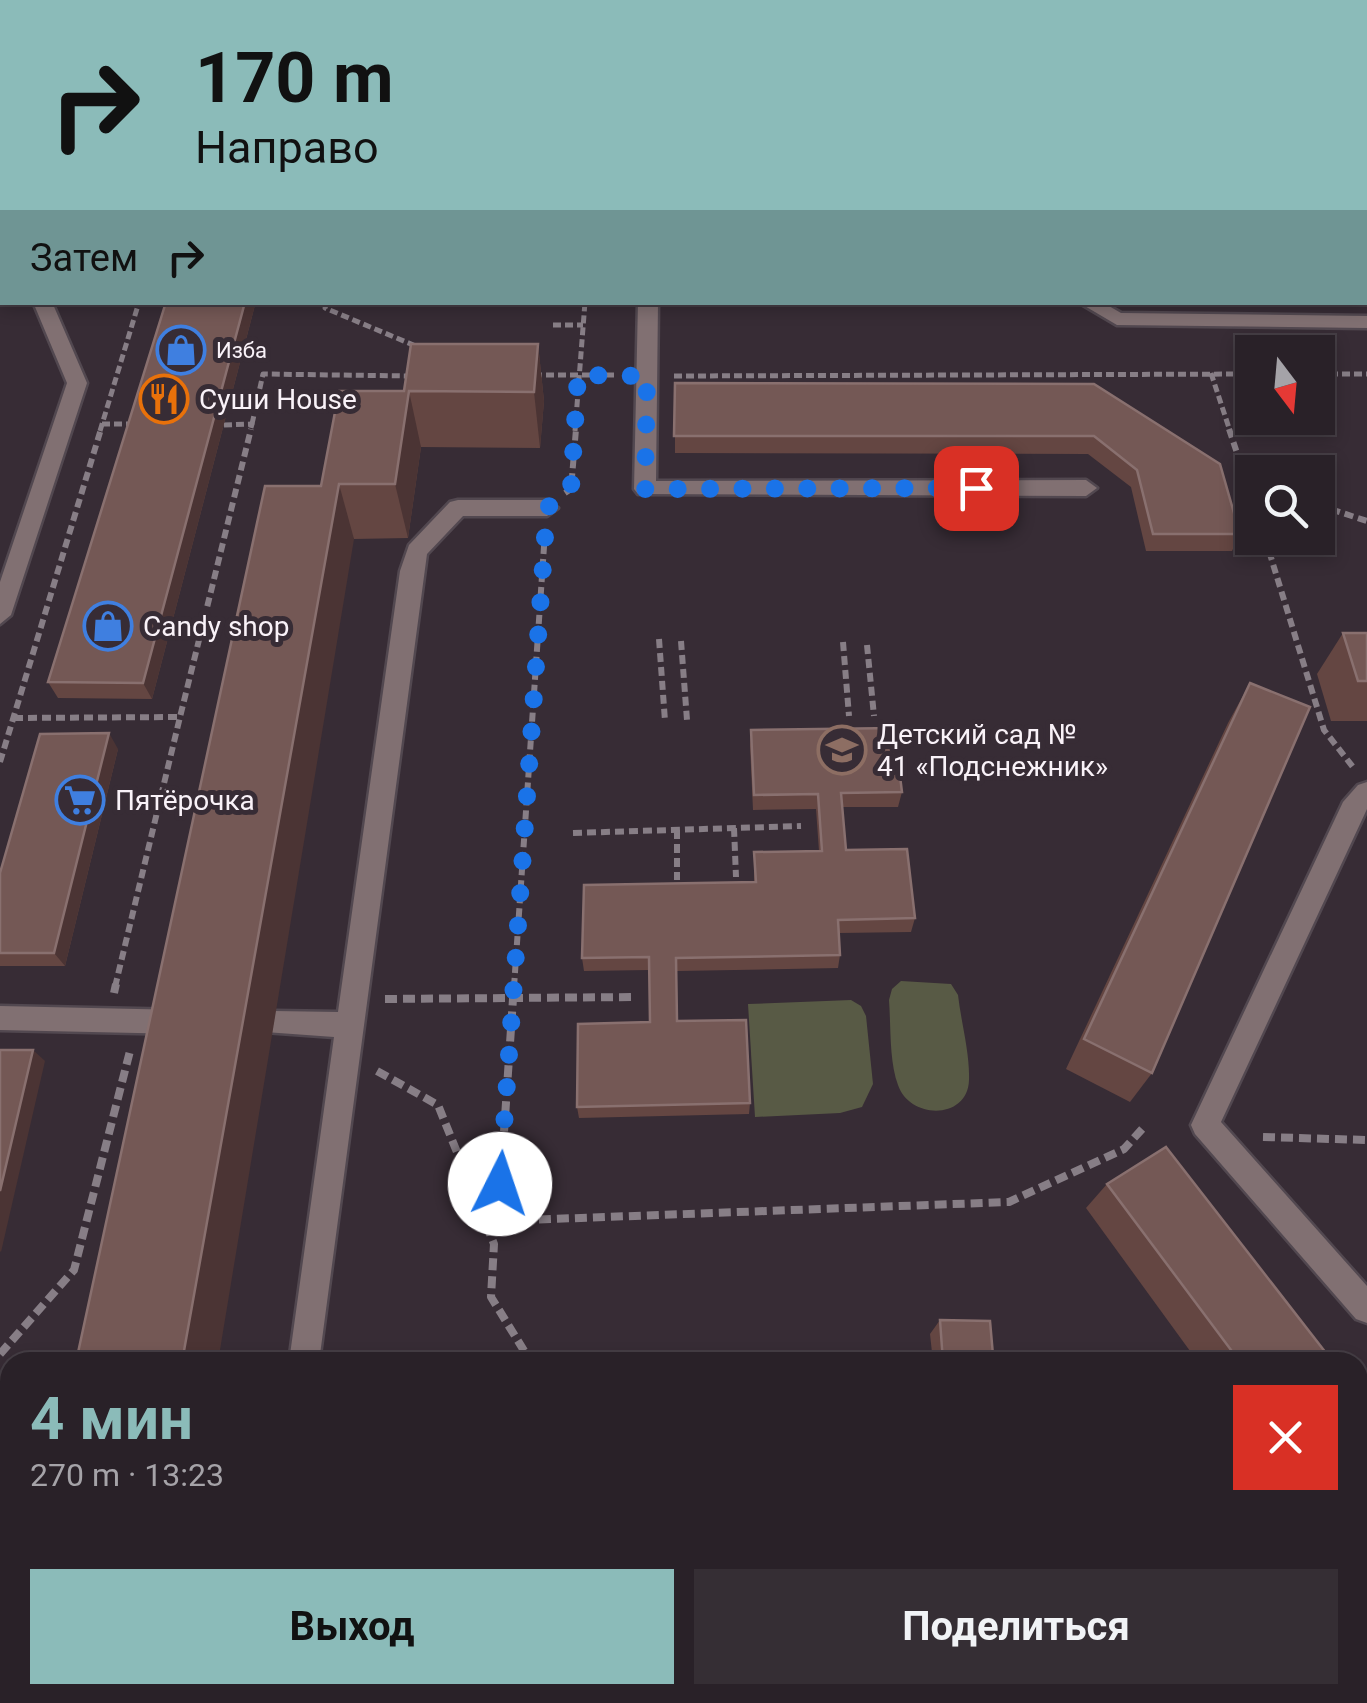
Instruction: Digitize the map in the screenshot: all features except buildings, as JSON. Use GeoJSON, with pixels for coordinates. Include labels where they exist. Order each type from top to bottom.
{"type":"FeatureCollection","features":[{"type":"Feature","properties":{"kind":"street"},"geometry":{"type":"LineString","coordinates":[[0,615],[77,383],[43,305]]}},
{"type":"Feature","properties":{"kind":"street"},"geometry":{"type":"LineString","coordinates":[[648,305],[645,489],[1086,488]]}},
{"type":"Feature","properties":{"kind":"street"},"geometry":{"type":"LineString","coordinates":[[1092,305],[1117,319],[1367,322]]}},
{"type":"Feature","properties":{"kind":"street"},"geometry":{"type":"LineString","coordinates":[[1117,319],[1132,305]]}},
{"type":"Feature","properties":{"kind":"street"},"geometry":{"type":"LineString","coordinates":[[305,1352],[417,551],[458,508],[547,508]]}},
{"type":"Feature","properties":{"kind":"street"},"geometry":{"type":"LineString","coordinates":[[1362,782],[1206,1125],[1367,1308]]}},
{"type":"Feature","properties":{"kind":"street"},"geometry":{"type":"LineString","coordinates":[[274,1023],[352,1012]]}},
{"type":"Feature","properties":{"kind":"street"},"geometry":{"type":"LineString","coordinates":[[0,1018],[188,1022]]}},
{"type":"Feature","properties":{"kind":"path"},"geometry":{"type":"LineString","coordinates":[[0,762],[138,305]]}},
{"type":"Feature","properties":{"kind":"path"},"geometry":{"type":"LineString","coordinates":[[326,305],[325,308],[428,351]]}},
{"type":"Feature","properties":{"kind":"path"},"geometry":{"type":"LineString","coordinates":[[498,1221],[547,508],[571,488],[585,305]]}},
{"type":"Feature","properties":{"kind":"path"},"geometry":{"type":"LineString","coordinates":[[553,325],[583,325]]}},
{"type":"Feature","properties":{"kind":"path"},"geometry":{"type":"LineString","coordinates":[[1211,373],[1240,455]]}},
{"type":"Feature","properties":{"kind":"path"},"geometry":{"type":"LineString","coordinates":[[108,1018],[262,374],[413,376]]}},
{"type":"Feature","properties":{"kind":"path"},"geometry":{"type":"LineString","coordinates":[[524,376],[1235,374]]}},
{"type":"Feature","properties":{"kind":"path"},"geometry":{"type":"LineString","coordinates":[[1335,374],[1367,374]]}},
{"type":"Feature","properties":{"kind":"path"},"geometry":{"type":"LineString","coordinates":[[102,424],[141,424]]}},
{"type":"Feature","properties":{"kind":"path"},"geometry":{"type":"LineString","coordinates":[[224,425],[252,424]]}},
{"type":"Feature","properties":{"kind":"path"},"geometry":{"type":"LineString","coordinates":[[1335,510],[1367,521]]}},
{"type":"Feature","properties":{"kind":"path"},"geometry":{"type":"LineString","coordinates":[[1269,555],[1324,730],[1362,782]]}},
{"type":"Feature","properties":{"kind":"path"},"geometry":{"type":"LineString","coordinates":[[660,639],[665,720]]}},
{"type":"Feature","properties":{"kind":"path"},"geometry":{"type":"LineString","coordinates":[[680,641],[687,720]]}},
{"type":"Feature","properties":{"kind":"path"},"geometry":{"type":"LineString","coordinates":[[843,642],[850,716]]}},
{"type":"Feature","properties":{"kind":"path"},"geometry":{"type":"LineString","coordinates":[[867,645],[874,716]]}},
{"type":"Feature","properties":{"kind":"path"},"geometry":{"type":"LineString","coordinates":[[14,718],[180,716]]}},
{"type":"Feature","properties":{"kind":"path"},"geometry":{"type":"LineString","coordinates":[[573,833],[800,826]]}},
{"type":"Feature","properties":{"kind":"path"},"geometry":{"type":"LineString","coordinates":[[734,828],[736,878]]}},
{"type":"Feature","properties":{"kind":"path"},"geometry":{"type":"LineString","coordinates":[[677,880],[678,830]]}},
{"type":"Feature","properties":{"kind":"path"},"geometry":{"type":"LineString","coordinates":[[352,1012],[514,998],[636,996]]}},
{"type":"Feature","properties":{"kind":"path"},"geometry":{"type":"LineString","coordinates":[[2,1352],[74,1270],[138,1020]]}},
{"type":"Feature","properties":{"kind":"path"},"geometry":{"type":"LineString","coordinates":[[346,1053],[438,1105],[494,1244],[491,1297],[525,1352]]}},
{"type":"Feature","properties":{"kind":"path"},"geometry":{"type":"LineString","coordinates":[[1206,1125],[1266,1138],[1367,1140]]}},
{"type":"Feature","properties":{"kind":"path"},"geometry":{"type":"LineString","coordinates":[[488,1228],[498,1221],[1009,1202],[1124,1149],[1144,1126]]}},
{"type":"Feature","properties":{"kind":"green space"},"geometry":{"type":"Polygon","coordinates":[[[901,981],[951,984],[958,995],[969,1080],[959,1103],[949,1108],[938,1111],[914,1105],[898,1085],[889,1000],[892,989],[901,981]]]}},
{"type":"Feature","properties":{"kind":"green space"},"geometry":{"type":"Polygon","coordinates":[[[851,1000],[861,1006],[866,1016],[873,1084],[862,1107],[840,1113],[755,1117],[748,1004],[851,1000]]]}},
{"type":"Feature","properties":{"kind":"place","name":"Изба"},"geometry":{"type":"Point","coordinates":[181,350]}},
{"type":"Feature","properties":{"kind":"place","name":"Суши House"},"geometry":{"type":"Point","coordinates":[164,399]}},
{"type":"Feature","properties":{"kind":"place","name":"Candy shop"},"geometry":{"type":"Point","coordinates":[108,626]}},
{"type":"Feature","properties":{"kind":"place","name":"Детский сад № 41 «Подснежник»"},"geometry":{"type":"Point","coordinates":[842,750]}},
{"type":"Feature","properties":{"kind":"place","name":"Пятёрочка"},"geometry":{"type":"Point","coordinates":[80,800]}},
{"type":"Feature","properties":{"kind":"route"},"geometry":{"type":"LineString","coordinates":[[500,1184],[547,508],[571,488],[578,375],[647,376],[645,489],[976,488]]}}]}
